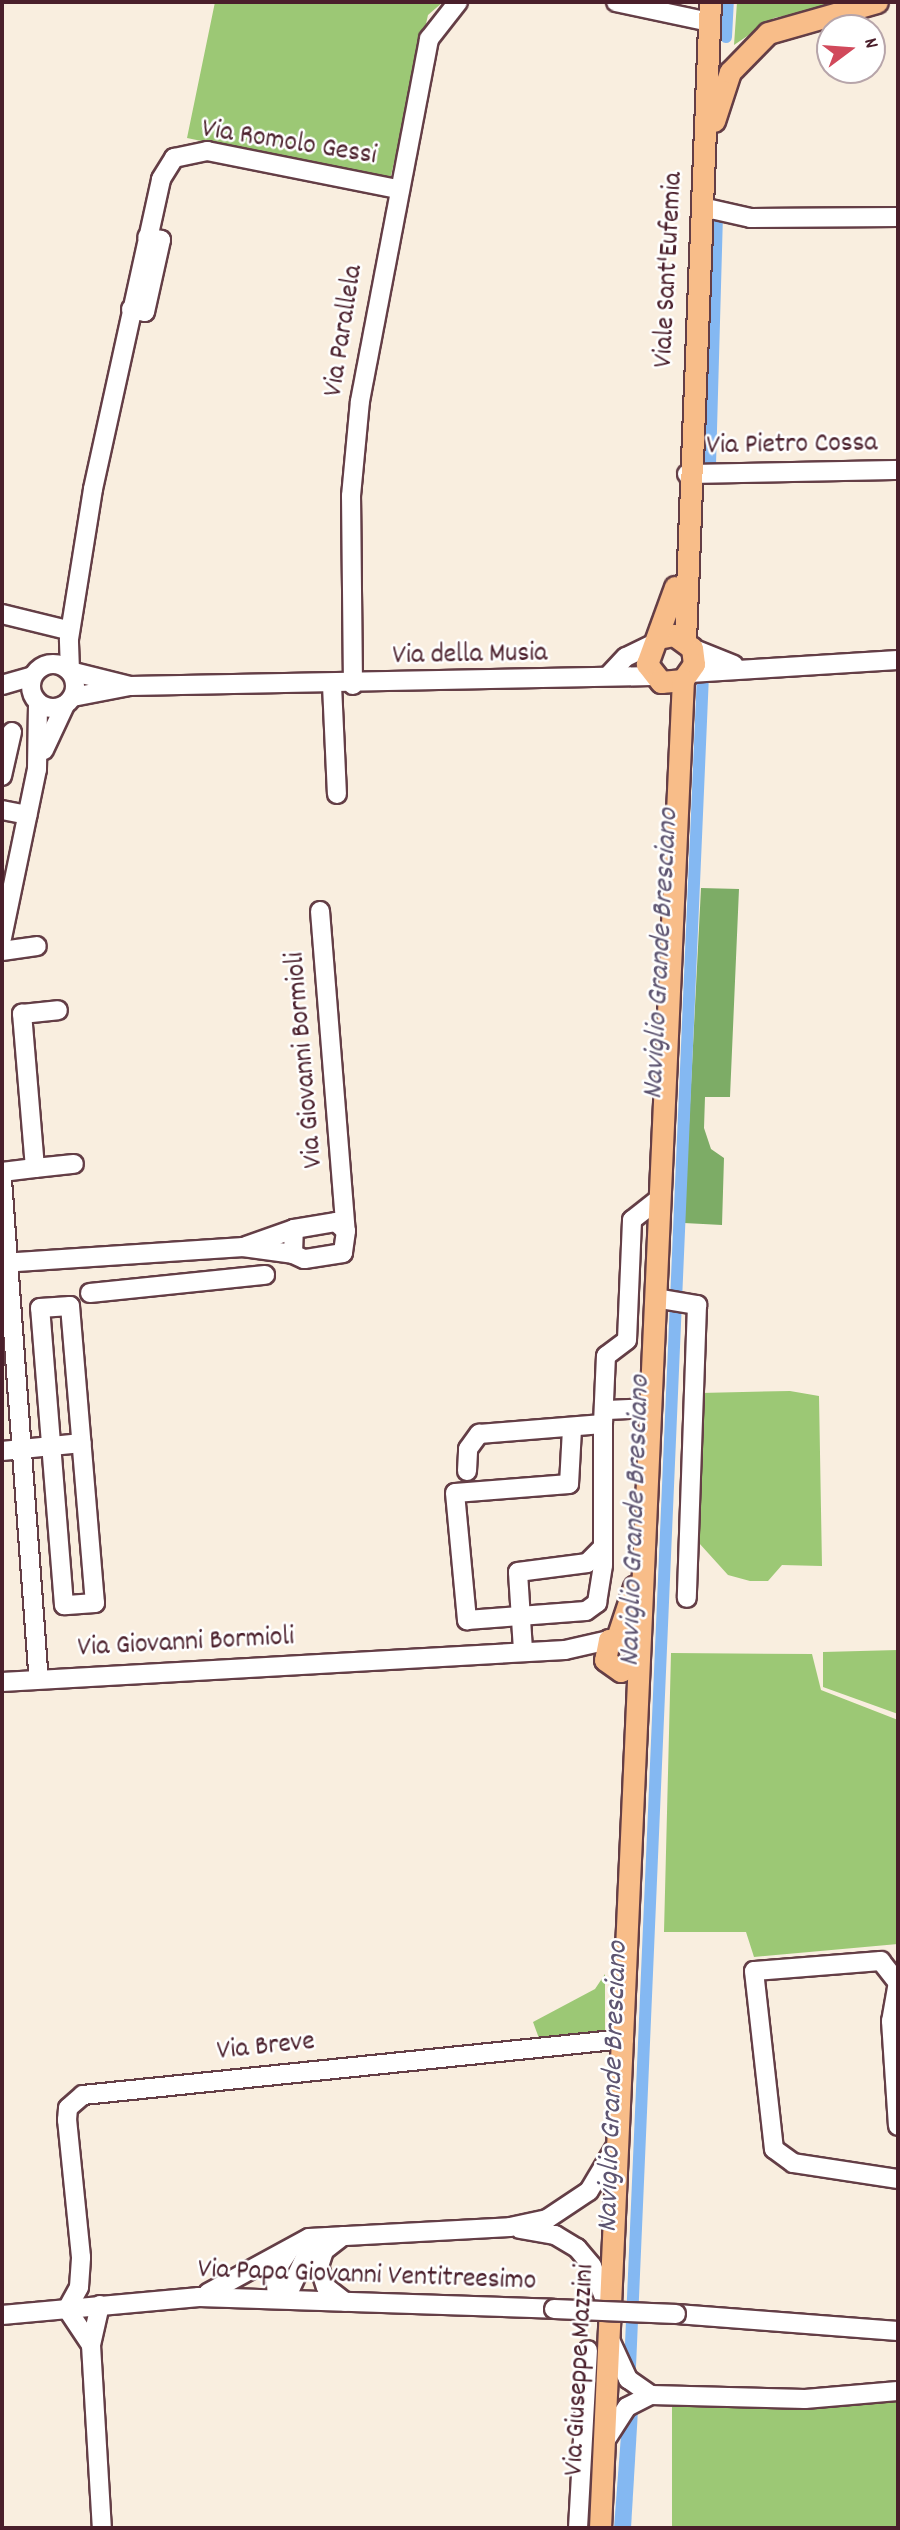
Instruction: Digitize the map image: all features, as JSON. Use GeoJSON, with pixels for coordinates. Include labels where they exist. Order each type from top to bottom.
{"type":"FeatureCollection","features":[{"type":"Feature","properties":{"kind":"main road"},"geometry":{"type":"LineString","coordinates":[[704,153],[723,89],[740,57],[768,33],[801,19],[877,2]]}},
{"type":"Feature","properties":{"kind":"main road","name":"Viale Sant'Eufemia"},"geometry":{"type":"LineString","coordinates":[[639,1654],[651,1408],[661,1298],[658,1200],[676,726],[687,677],[684,541],[702,207],[709,9]]}},
{"type":"Feature","properties":{"kind":"main road","name":"Viale Sant'Eufemia"},"geometry":{"type":"LineString","coordinates":[[676,726],[657,679],[646,664],[684,541]]}},
{"type":"Feature","properties":{"kind":"main road"},"geometry":{"type":"LineString","coordinates":[[654,641],[688,644]]}},
{"type":"Feature","properties":{"kind":"main road"},"geometry":{"type":"LineString","coordinates":[[657,679],[687,677]]}},
{"type":"Feature","properties":{"kind":"main road","name":"Viale Sant'Eufemia"},"geometry":{"type":"LineString","coordinates":[[612,1667],[614,1638],[632,1600],[647,1495]]}},
{"type":"Feature","properties":{"kind":"main road"},"geometry":{"type":"LineString","coordinates":[[614,1638],[639,1654]]}},
{"type":"Feature","properties":{"kind":"main road"},"geometry":{"type":"LineString","coordinates":[[612,1667],[639,1654]]}},
{"type":"Feature","properties":{"kind":"main road","name":"Via Giuseppe Mazzini"},"geometry":{"type":"LineString","coordinates":[[600,2528],[624,2039],[633,1711],[639,1654]]}},
{"type":"Feature","properties":{"kind":"main road","name":"Via Giuseppe Mazzini"},"geometry":{"type":"LineString","coordinates":[[612,1667],[633,1711]]}},
{"type":"Feature","properties":{"kind":"street","name":"Via Parallela"},"geometry":{"type":"LineString","coordinates":[[353,685],[351,496],[360,401],[397,189],[429,39],[458,2]]}},
{"type":"Feature","properties":{"kind":"street"},"geometry":{"type":"LineString","coordinates":[[616,2],[709,9]]}},
{"type":"Feature","properties":{"kind":"street","name":"Via Romolo Gessi"},"geometry":{"type":"LineString","coordinates":[[37,684],[63,629],[75,590],[131,309],[145,312],[160,240],[147,237],[162,179],[174,158],[190,152],[397,189]]}},
{"type":"Feature","properties":{"kind":"street"},"geometry":{"type":"LineString","coordinates":[[702,207],[751,218],[898,217]]}},
{"type":"Feature","properties":{"kind":"street","name":"Via Pietro Cossa"},"geometry":{"type":"LineString","coordinates":[[687,474],[898,470]]}},
{"type":"Feature","properties":{"kind":"street","name":"Via Romolo Gessi"},"geometry":{"type":"LineString","coordinates":[[70,671],[75,590]]}},
{"type":"Feature","properties":{"kind":"street"},"geometry":{"type":"LineString","coordinates":[[2,614],[63,629]]}},
{"type":"Feature","properties":{"kind":"street"},"geometry":{"type":"LineString","coordinates":[[608,676],[626,657],[654,641]]}},
{"type":"Feature","properties":{"kind":"street"},"geometry":{"type":"LineString","coordinates":[[688,644],[744,669]]}},
{"type":"Feature","properties":{"kind":"street"},"geometry":{"type":"LineString","coordinates":[[687,677],[744,669],[898,660]]}},
{"type":"Feature","properties":{"kind":"street"},"geometry":{"type":"LineString","coordinates":[[37,769],[69,701],[70,671]]}},
{"type":"Feature","properties":{"kind":"street","name":"Via della Musia"},"geometry":{"type":"LineString","coordinates":[[2,686],[37,684],[70,671],[130,686]]}},
{"type":"Feature","properties":{"kind":"street","name":"Via della Musia"},"geometry":{"type":"LineString","coordinates":[[37,684],[69,701],[130,686],[353,685],[608,676],[657,679]]}},
{"type":"Feature","properties":{"kind":"street"},"geometry":{"type":"LineString","coordinates":[[2,933],[37,769],[37,684]]}},
{"type":"Feature","properties":{"kind":"street"},"geometry":{"type":"LineString","coordinates":[[332,685],[337,794]]}},
{"type":"Feature","properties":{"kind":"street"},"geometry":{"type":"LineString","coordinates":[[2,776],[12,732]]}},
{"type":"Feature","properties":{"kind":"street"},"geometry":{"type":"LineString","coordinates":[[2,810],[28,815]]}},
{"type":"Feature","properties":{"kind":"street","name":"Via Giovanni Bormioli"},"geometry":{"type":"LineString","coordinates":[[5,1263],[243,1247],[293,1254],[338,1256],[348,1245],[341,1226],[344,1205],[320,911]]}},
{"type":"Feature","properties":{"kind":"street"},"geometry":{"type":"LineString","coordinates":[[2,951],[37,946]]}},
{"type":"Feature","properties":{"kind":"street"},"geometry":{"type":"LineString","coordinates":[[35,1168],[22,1014],[58,1010]]}},
{"type":"Feature","properties":{"kind":"street"},"geometry":{"type":"LineString","coordinates":[[2,1172],[74,1164]]}},
{"type":"Feature","properties":{"kind":"street","name":"Via Giovanni Bormioli"},"geometry":{"type":"LineString","coordinates":[[2,1180],[11,1450],[39,1678],[523,1650],[565,1650]]}},
{"type":"Feature","properties":{"kind":"street"},"geometry":{"type":"LineString","coordinates":[[572,1429],[566,1485],[460,1489],[454,1496],[464,1617],[520,1616],[590,1609],[600,1581],[606,1356],[627,1340],[632,1220],[658,1200]]}},
{"type":"Feature","properties":{"kind":"street","name":"Via Giovanni Bormioli"},"geometry":{"type":"LineString","coordinates":[[243,1247],[294,1229],[341,1226]]}},
{"type":"Feature","properties":{"kind":"street"},"geometry":{"type":"LineString","coordinates":[[293,1254],[294,1229]]}},
{"type":"Feature","properties":{"kind":"street"},"geometry":{"type":"LineString","coordinates":[[174,1252],[176,1284]]}},
{"type":"Feature","properties":{"kind":"street"},"geometry":{"type":"LineString","coordinates":[[90,1293],[265,1275]]}},
{"type":"Feature","properties":{"kind":"street"},"geometry":{"type":"LineString","coordinates":[[661,1298],[687,1301],[698,1308],[687,1598]]}},
{"type":"Feature","properties":{"kind":"street","name":"Via Giovanni Bormioli"},"geometry":{"type":"LineString","coordinates":[[70,1306],[82,1443],[95,1603],[64,1605],[40,1308],[70,1306]]}},
{"type":"Feature","properties":{"kind":"street"},"geometry":{"type":"LineString","coordinates":[[467,1471],[468,1448],[479,1434],[572,1429],[605,1417],[651,1408]]}},
{"type":"Feature","properties":{"kind":"street"},"geometry":{"type":"LineString","coordinates":[[11,1450],[82,1443]]}},
{"type":"Feature","properties":{"kind":"street"},"geometry":{"type":"LineString","coordinates":[[523,1650],[520,1570],[587,1563],[602,1548]]}},
{"type":"Feature","properties":{"kind":"street"},"geometry":{"type":"LineString","coordinates":[[587,1563],[600,1581]]}},
{"type":"Feature","properties":{"kind":"street"},"geometry":{"type":"LineString","coordinates":[[565,1650],[614,1638]]}},
{"type":"Feature","properties":{"kind":"street"},"geometry":{"type":"LineString","coordinates":[[565,1650],[612,1667]]}},
{"type":"Feature","properties":{"kind":"street"},"geometry":{"type":"LineString","coordinates":[[2,1682],[39,1678]]}},
{"type":"Feature","properties":{"kind":"street"},"geometry":{"type":"LineString","coordinates":[[898,2126],[891,2021],[898,1982],[881,1961],[754,1971],[774,2149],[793,2164],[898,2179]]}},
{"type":"Feature","properties":{"kind":"street","name":"Via Breve"},"geometry":{"type":"LineString","coordinates":[[80,2257],[67,2119],[68,2108],[83,2095],[624,2039]]}},
{"type":"Feature","properties":{"kind":"street"},"geometry":{"type":"LineString","coordinates":[[199,2297],[293,2247],[329,2236],[510,2227],[547,2219],[577,2202],[609,2164],[620,2133]]}},
{"type":"Feature","properties":{"kind":"street"},"geometry":{"type":"LineString","coordinates":[[510,2227],[555,2235],[577,2248],[597,2277],[624,2374],[651,2396]]}},
{"type":"Feature","properties":{"kind":"street"},"geometry":{"type":"LineString","coordinates":[[345,2302],[326,2287],[319,2266],[328,2245],[348,2234]]}},
{"type":"Feature","properties":{"kind":"street"},"geometry":{"type":"LineString","coordinates":[[282,2298],[308,2251],[329,2236]]}},
{"type":"Feature","properties":{"kind":"street"},"geometry":{"type":"LineString","coordinates":[[282,2298],[275,2273],[293,2247]]}},
{"type":"Feature","properties":{"kind":"street"},"geometry":{"type":"LineString","coordinates":[[80,2257],[100,2305],[91,2345],[102,2528]]}},
{"type":"Feature","properties":{"kind":"street"},"geometry":{"type":"LineString","coordinates":[[80,2257],[79,2287],[67,2309],[91,2345]]}},
{"type":"Feature","properties":{"kind":"street","name":"Via Papa Giovanni Ventitreesimo"},"geometry":{"type":"LineString","coordinates":[[2,2315],[199,2297],[282,2298],[676,2314],[898,2331]]}},
{"type":"Feature","properties":{"kind":"street"},"geometry":{"type":"LineString","coordinates":[[578,2528],[588,2350]]}},
{"type":"Feature","properties":{"kind":"street"},"geometry":{"type":"LineString","coordinates":[[605,2441],[627,2407],[651,2396],[805,2399],[898,2391]]}},
{"type":"Feature","properties":{"kind":"green space"},"geometry":{"type":"Polygon","coordinates":[[[215,2],[443,2],[428,15],[390,180],[187,138],[215,2]]]}},
{"type":"Feature","properties":{"kind":"green space"},"geometry":{"type":"Polygon","coordinates":[[[737,2],[842,4],[774,18],[734,45],[737,2]]]}},
{"type":"Feature","properties":{"kind":"green space"},"geometry":{"type":"Polygon","coordinates":[[[701,888],[739,889],[730,1097],[705,1097],[704,1128],[711,1149],[724,1158],[722,1225],[684,1223],[701,888]]]}},
{"type":"Feature","properties":{"kind":"green space"},"geometry":{"type":"Polygon","coordinates":[[[790,1391],[819,1396],[822,1566],[782,1565],[768,1581],[750,1581],[728,1575],[699,1543],[700,1393],[790,1391]]]}},
{"type":"Feature","properties":{"kind":"green space"},"geometry":{"type":"Polygon","coordinates":[[[898,1650],[898,1714],[823,1687],[823,1652],[898,1650]]]}},
{"type":"Feature","properties":{"kind":"green space"},"geometry":{"type":"Polygon","coordinates":[[[671,1653],[812,1654],[821,1690],[898,1720],[898,1944],[754,1957],[746,1932],[664,1932],[671,1653]]]}},
{"type":"Feature","properties":{"kind":"green space"},"geometry":{"type":"Polygon","coordinates":[[[605,1974],[605,2033],[540,2041],[533,2022],[595,1989],[605,1974]]]}},
{"type":"Feature","properties":{"kind":"green space"},"geometry":{"type":"Polygon","coordinates":[[[672,2402],[898,2402],[898,2528],[672,2528],[672,2402]]]}},
{"type":"Feature","properties":{"kind":"water"},"geometry":{"type":"Polygon","coordinates":[[[638,2410],[631,2528],[614,2528],[621,2435],[638,2410]]]}},
{"type":"Feature","properties":{"kind":"waterway","name":"Naviglio Grande Bresciano"},"geometry":{"type":"LineString","coordinates":[[726,37],[728,2]]}},
{"type":"Feature","properties":{"kind":"waterway","name":"Naviglio Grande Bresciano"},"geometry":{"type":"LineString","coordinates":[[710,465],[717,220]]}},
{"type":"Feature","properties":{"kind":"waterway","name":"Naviglio Grande Bresciano"},"geometry":{"type":"LineString","coordinates":[[630,2367],[703,677]]}}]}
